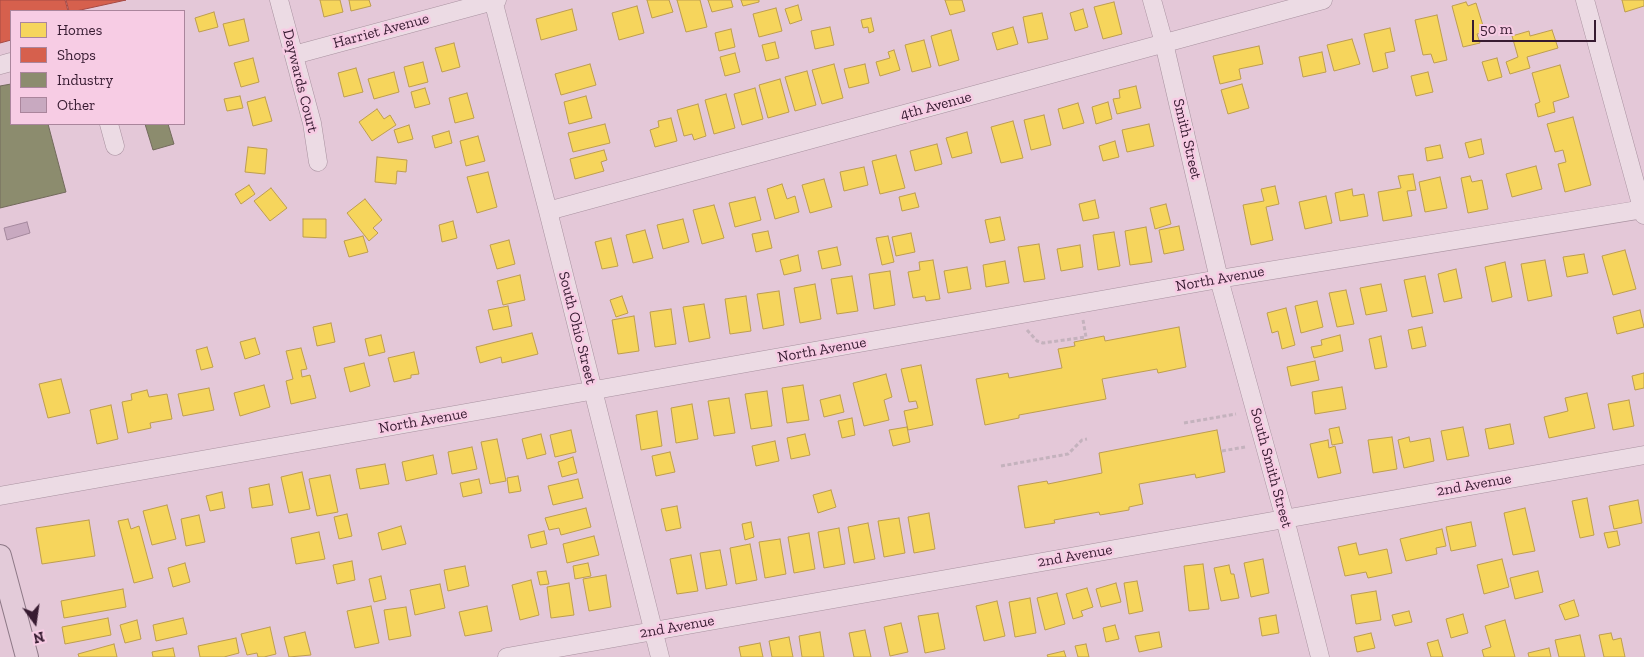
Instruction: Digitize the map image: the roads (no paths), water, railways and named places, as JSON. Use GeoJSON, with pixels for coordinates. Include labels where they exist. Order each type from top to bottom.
{"type":"FeatureCollection","features":[{"type":"Feature","properties":{"kind":"main road"},"geometry":{"type":"LineString","coordinates":[[0,556],[27,657]]}},
{"type":"Feature","properties":{"kind":"street","name":"Daywards Court"},"geometry":{"type":"LineString","coordinates":[[279,0],[312,123],[318,162]]}},
{"type":"Feature","properties":{"kind":"street","name":"Harriet Avenue"},"geometry":{"type":"LineString","coordinates":[[294,55],[494,0]]}},
{"type":"Feature","properties":{"kind":"street","name":"South Ohio Street"},"geometry":{"type":"LineString","coordinates":[[494,0],[660,657]]}},
{"type":"Feature","properties":{"kind":"street","name":"Smith Street"},"geometry":{"type":"LineString","coordinates":[[1152,0],[1164,43],[1219,279]]}},
{"type":"Feature","properties":{"kind":"street","name":"4th Avenue"},"geometry":{"type":"LineString","coordinates":[[548,211],[1323,0]]}},
{"type":"Feature","properties":{"kind":"street"},"geometry":{"type":"LineString","coordinates":[[1585,0],[1643,211]]}},
{"type":"Feature","properties":{"kind":"street"},"geometry":{"type":"LineString","coordinates":[[109,125],[115,146]]}},
{"type":"Feature","properties":{"kind":"street","name":"North Avenue"},"geometry":{"type":"LineString","coordinates":[[0,496],[1219,279],[1643,211]]}},
{"type":"Feature","properties":{"kind":"street","name":"South Smith Street"},"geometry":{"type":"LineString","coordinates":[[1219,279],[1285,519],[1320,657]]}},
{"type":"Feature","properties":{"kind":"street","name":"2nd Avenue"},"geometry":{"type":"LineString","coordinates":[[507,657],[1644,455]]}}]}
